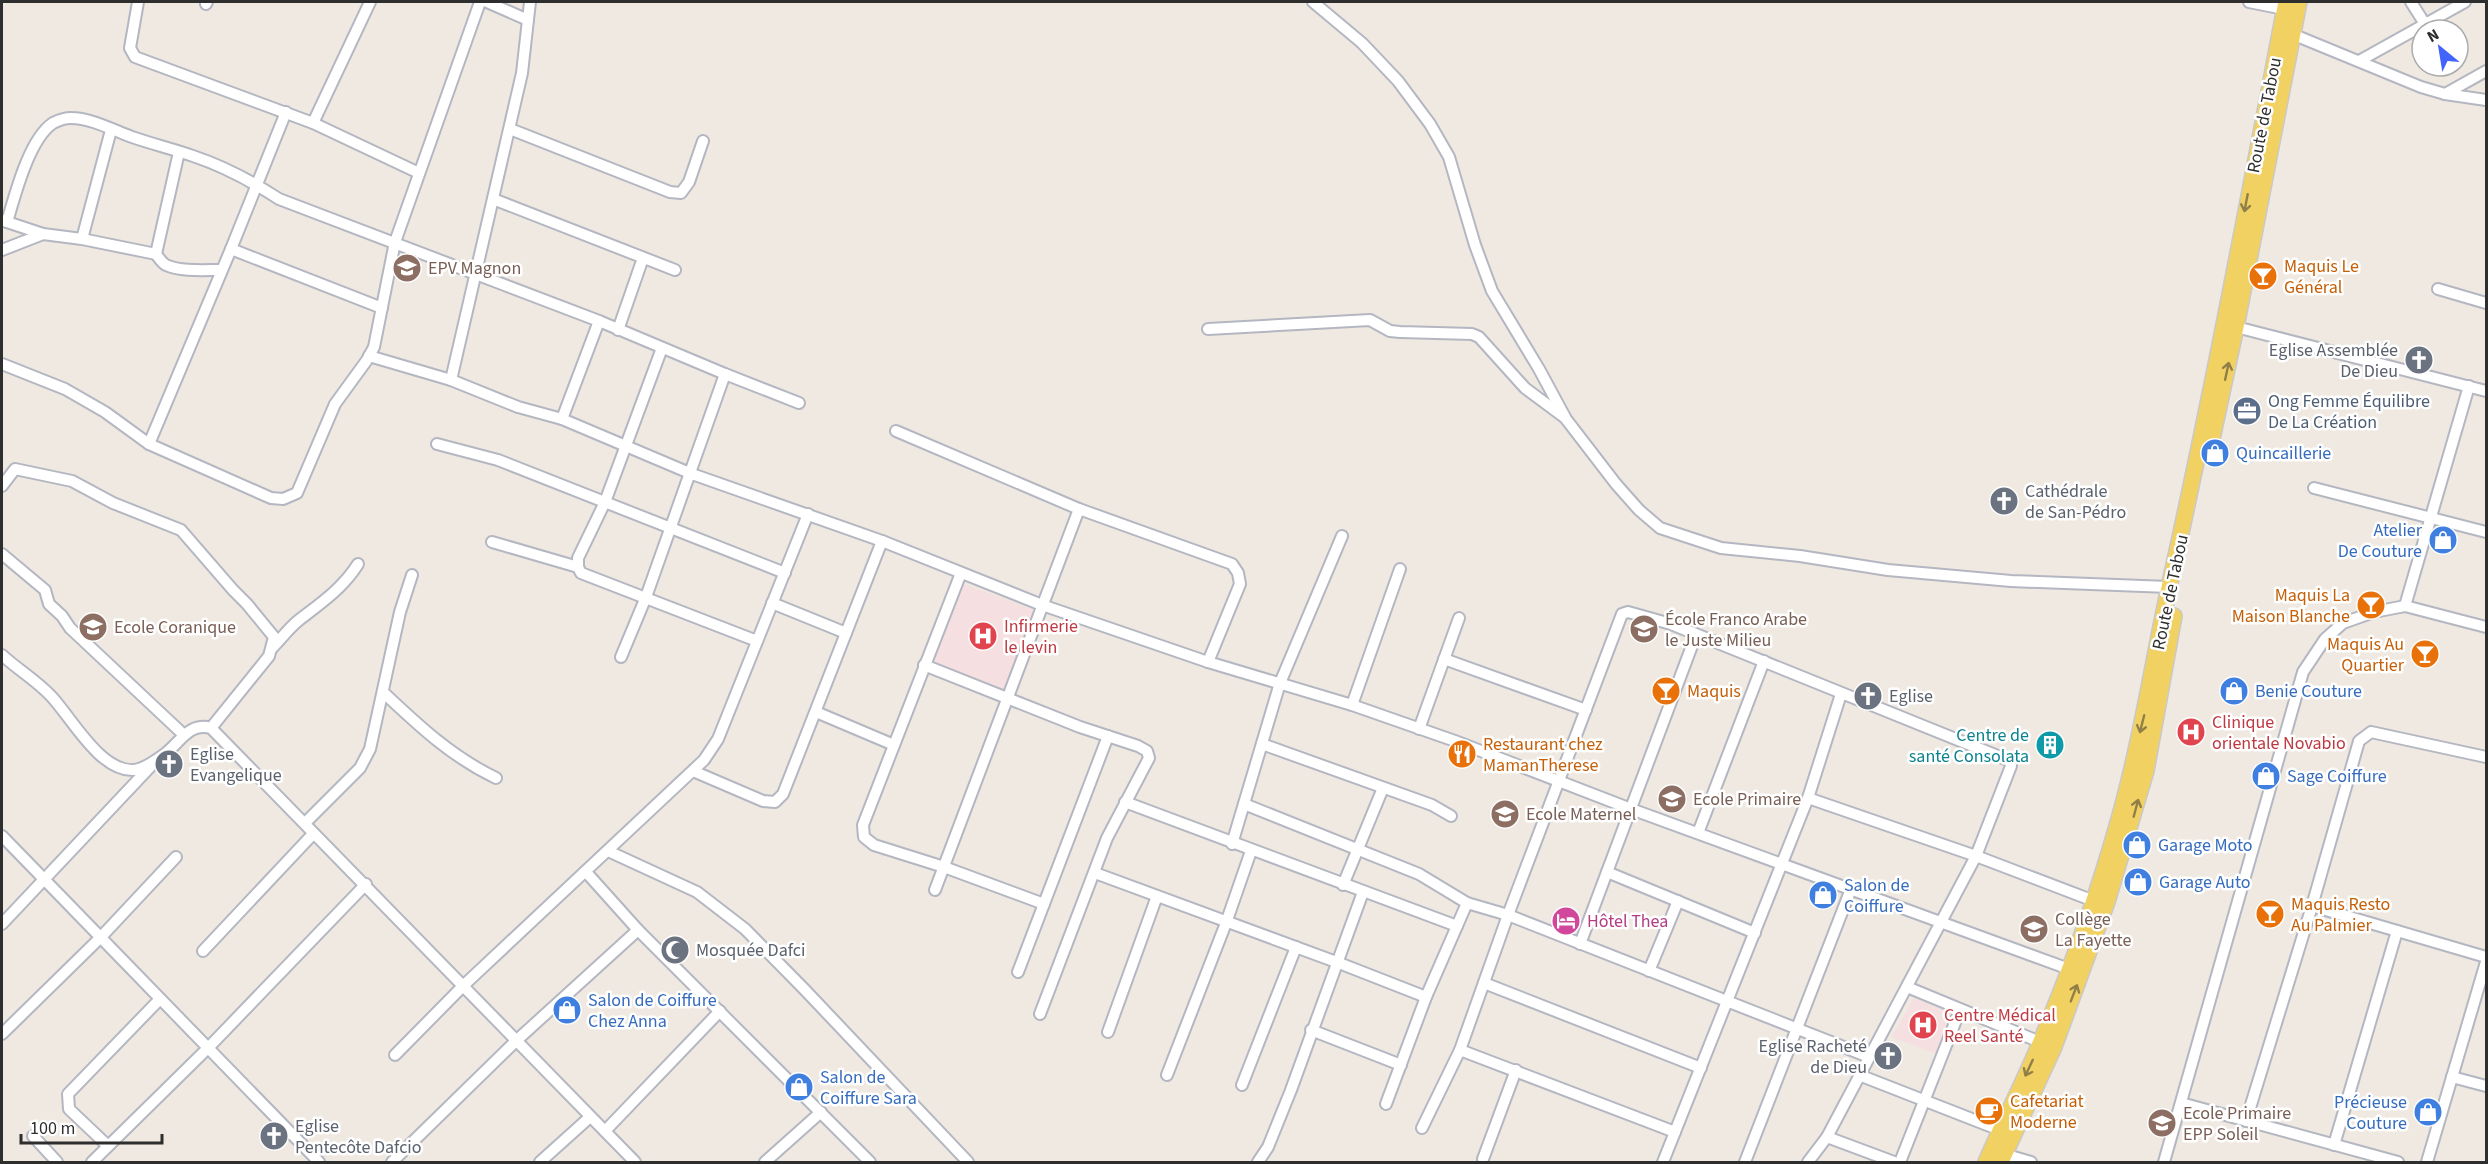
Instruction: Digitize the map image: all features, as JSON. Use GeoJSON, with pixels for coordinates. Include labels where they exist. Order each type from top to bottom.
{"type":"FeatureCollection","features":[{"type":"Feature","properties":{"kind":"main road","name":"Route de Tabou"},"geometry":{"type":"LineString","coordinates":[[1996,1157],[2054,1047],[2107,902],[2134,818],[2146,771],[2180,582],[2236,327],[2299,2]]}},
{"type":"Feature","properties":{"kind":"main road","name":"Route de Tabou"},"geometry":{"type":"LineString","coordinates":[[1996,1157],[2000,1130],[2040,1042],[2069,969],[2120,818],[2152,681],[2169,586],[2192,487],[2285,5]]}},
{"type":"Feature","properties":{"kind":"street"},"geometry":{"type":"LineString","coordinates":[[138,2],[130,48],[135,57],[313,123],[419,173]]}},
{"type":"Feature","properties":{"kind":"street"},"geometry":{"type":"LineString","coordinates":[[313,123],[370,2]]}},
{"type":"Feature","properties":{"kind":"street"},"geometry":{"type":"LineString","coordinates":[[2,364],[65,389],[105,412],[149,444],[271,498],[283,499],[297,493],[336,404],[374,347],[394,242],[480,2]]}},
{"type":"Feature","properties":{"kind":"street"},"geometry":{"type":"LineString","coordinates":[[487,2],[528,20]]}},
{"type":"Feature","properties":{"kind":"street"},"geometry":{"type":"LineString","coordinates":[[451,380],[522,73],[530,2]]}},
{"type":"Feature","properties":{"kind":"street"},"geometry":{"type":"LineString","coordinates":[[1313,2],[1362,43],[1398,81],[1430,124],[1449,157],[1475,246],[1492,291],[1566,419],[1639,510],[1660,528],[1711,545],[1888,570],[1966,577],[2169,586]]}},
{"type":"Feature","properties":{"kind":"street"},"geometry":{"type":"LineString","coordinates":[[2249,2],[2285,5]]}},
{"type":"Feature","properties":{"kind":"street"},"geometry":{"type":"LineString","coordinates":[[2411,2],[2421,18]]}},
{"type":"Feature","properties":{"kind":"street"},"geometry":{"type":"LineString","coordinates":[[2436,18],[2465,2]]}},
{"type":"Feature","properties":{"kind":"street"},"geometry":{"type":"LineString","coordinates":[[2360,61],[2410,33]]}},
{"type":"Feature","properties":{"kind":"street"},"geometry":{"type":"LineString","coordinates":[[2292,34],[2421,87],[2445,94],[2487,100]]}},
{"type":"Feature","properties":{"kind":"street"},"geometry":{"type":"LineString","coordinates":[[2445,94],[2487,70]]}},
{"type":"Feature","properties":{"kind":"street"},"geometry":{"type":"LineString","coordinates":[[149,444],[286,112]]}},
{"type":"Feature","properties":{"kind":"street"},"geometry":{"type":"LineString","coordinates":[[221,270],[168,266],[156,254],[82,239],[43,234],[4,221],[22,176],[44,131],[54,122],[69,118],[84,120],[194,156],[257,184],[279,199],[599,321],[725,374],[799,402]]}},
{"type":"Feature","properties":{"kind":"street"},"geometry":{"type":"LineString","coordinates":[[510,129],[670,192],[681,193],[689,182],[703,141]]}},
{"type":"Feature","properties":{"kind":"street"},"geometry":{"type":"LineString","coordinates":[[82,239],[111,130]]}},
{"type":"Feature","properties":{"kind":"street"},"geometry":{"type":"LineString","coordinates":[[156,254],[179,152]]}},
{"type":"Feature","properties":{"kind":"street"},"geometry":{"type":"LineString","coordinates":[[493,199],[675,270]]}},
{"type":"Feature","properties":{"kind":"street"},"geometry":{"type":"LineString","coordinates":[[2,250],[43,234]]}},
{"type":"Feature","properties":{"kind":"street"},"geometry":{"type":"LineString","coordinates":[[231,249],[382,308]]}},
{"type":"Feature","properties":{"kind":"street"},"geometry":{"type":"LineString","coordinates":[[618,330],[644,258]]}},
{"type":"Feature","properties":{"kind":"street"},"geometry":{"type":"LineString","coordinates":[[2438,289],[2487,303]]}},
{"type":"Feature","properties":{"kind":"street"},"geometry":{"type":"LineString","coordinates":[[1208,329],[1370,320],[1390,331],[1472,334],[1479,337],[1525,388],[1566,419]]}},
{"type":"Feature","properties":{"kind":"street"},"geometry":{"type":"LineString","coordinates":[[562,419],[599,321]]}},
{"type":"Feature","properties":{"kind":"street"},"geometry":{"type":"LineString","coordinates":[[2236,327],[2487,391]]}},
{"type":"Feature","properties":{"kind":"street"},"geometry":{"type":"LineString","coordinates":[[662,348],[605,502],[578,558],[578,567],[581,573],[757,641]]}},
{"type":"Feature","properties":{"kind":"street"},"geometry":{"type":"LineString","coordinates":[[369,356],[451,380],[518,407],[562,419],[692,474],[882,541],[1042,605],[1208,662],[1352,705],[2069,969]]}},
{"type":"Feature","properties":{"kind":"street"},"geometry":{"type":"LineString","coordinates":[[621,657],[692,474],[725,374]]}},
{"type":"Feature","properties":{"kind":"street"},"geometry":{"type":"LineString","coordinates":[[2405,606],[2469,386]]}},
{"type":"Feature","properties":{"kind":"street"},"geometry":{"type":"LineString","coordinates":[[896,431],[1079,509],[1232,564],[1240,584],[1208,662]]}},
{"type":"Feature","properties":{"kind":"street"},"geometry":{"type":"LineString","coordinates":[[437,444],[485,455],[785,573]]}},
{"type":"Feature","properties":{"kind":"street"},"geometry":{"type":"LineString","coordinates":[[2,486],[15,469],[72,481],[113,503],[181,530],[248,604],[274,637],[272,648],[269,656],[211,728]]}},
{"type":"Feature","properties":{"kind":"street"},"geometry":{"type":"LineString","coordinates":[[2314,488],[2432,516],[2487,532]]}},
{"type":"Feature","properties":{"kind":"street"},"geometry":{"type":"LineString","coordinates":[[935,890],[1079,509]]}},
{"type":"Feature","properties":{"kind":"street"},"geometry":{"type":"LineString","coordinates":[[395,1055],[464,985],[704,760],[718,740],[808,514]]}},
{"type":"Feature","properties":{"kind":"street"},"geometry":{"type":"LineString","coordinates":[[1232,844],[1280,683],[1342,536]]}},
{"type":"Feature","properties":{"kind":"street"},"geometry":{"type":"LineString","coordinates":[[693,771],[763,801],[774,802],[783,794],[882,541]]}},
{"type":"Feature","properties":{"kind":"street"},"geometry":{"type":"LineString","coordinates":[[492,542],[578,567]]}},
{"type":"Feature","properties":{"kind":"street"},"geometry":{"type":"LineString","coordinates":[[2,554],[45,590],[49,604],[62,616],[70,628],[184,735]]}},
{"type":"Feature","properties":{"kind":"street"},"geometry":{"type":"LineString","coordinates":[[272,648],[298,622],[349,579],[358,564]]}},
{"type":"Feature","properties":{"kind":"street"},"geometry":{"type":"LineString","coordinates":[[1352,705],[1400,569]]}},
{"type":"Feature","properties":{"kind":"street"},"geometry":{"type":"LineString","coordinates":[[961,573],[863,825],[864,837],[874,845],[944,867],[1044,904]]}},
{"type":"Feature","properties":{"kind":"street"},"geometry":{"type":"LineString","coordinates":[[306,822],[360,768],[370,749],[400,612],[412,575]]}},
{"type":"Feature","properties":{"kind":"street"},"geometry":{"type":"LineString","coordinates":[[772,603],[846,633]]}},
{"type":"Feature","properties":{"kind":"street"},"geometry":{"type":"LineString","coordinates":[[2164,1162],[2303,672],[2325,639],[2343,623],[2374,612],[2405,606],[2487,627]]}},
{"type":"Feature","properties":{"kind":"street"},"geometry":{"type":"LineString","coordinates":[[1422,1128],[1460,1050],[1508,915],[1624,613],[1671,624],[2010,761],[2011,766],[1976,855],[1827,1137],[1808,1162]]}},
{"type":"Feature","properties":{"kind":"street"},"geometry":{"type":"LineString","coordinates":[[1419,729],[1459,618]]}},
{"type":"Feature","properties":{"kind":"street"},"geometry":{"type":"LineString","coordinates":[[1580,944],[1696,635]]}},
{"type":"Feature","properties":{"kind":"street"},"geometry":{"type":"LineString","coordinates":[[2,655],[50,694],[102,757],[115,765],[135,770],[158,759]]}},
{"type":"Feature","properties":{"kind":"street"},"geometry":{"type":"LineString","coordinates":[[1444,659],[1586,710]]}},
{"type":"Feature","properties":{"kind":"street"},"geometry":{"type":"LineString","coordinates":[[1698,833],[1764,662]]}},
{"type":"Feature","properties":{"kind":"street"},"geometry":{"type":"LineString","coordinates":[[924,665],[1146,751],[1149,758],[1107,838],[1040,1014]]}},
{"type":"Feature","properties":{"kind":"street"},"geometry":{"type":"LineString","coordinates":[[384,693],[428,735],[468,765],[496,778]]}},
{"type":"Feature","properties":{"kind":"street"},"geometry":{"type":"LineString","coordinates":[[1663,1162],[1783,864],[1808,798],[1841,694]]}},
{"type":"Feature","properties":{"kind":"street"},"geometry":{"type":"LineString","coordinates":[[816,712],[894,745]]}},
{"type":"Feature","properties":{"kind":"street"},"geometry":{"type":"LineString","coordinates":[[2,924],[158,759],[194,729],[204,726],[211,728],[306,822],[313,834],[366,884],[635,1162]]}},
{"type":"Feature","properties":{"kind":"street"},"geometry":{"type":"LineString","coordinates":[[2246,1121],[2312,906],[2359,741],[2371,732],[2487,757]]}},
{"type":"Feature","properties":{"kind":"street"},"geometry":{"type":"LineString","coordinates":[[1018,972],[1108,736]]}},
{"type":"Feature","properties":{"kind":"street"},"geometry":{"type":"LineString","coordinates":[[1262,744],[1432,805],[1451,816]]}},
{"type":"Feature","properties":{"kind":"street"},"geometry":{"type":"LineString","coordinates":[[1343,885],[1383,788]]}},
{"type":"Feature","properties":{"kind":"street"},"geometry":{"type":"LineString","coordinates":[[1808,798],[1976,855],[2094,900]]}},
{"type":"Feature","properties":{"kind":"street"},"geometry":{"type":"LineString","coordinates":[[1125,802],[1232,844],[1457,926]]}},
{"type":"Feature","properties":{"kind":"street"},"geometry":{"type":"LineString","coordinates":[[1244,804],[1419,874],[1467,903],[1508,915],[1869,1057]]}},
{"type":"Feature","properties":{"kind":"street"},"geometry":{"type":"LineString","coordinates":[[202,951],[313,834]]}},
{"type":"Feature","properties":{"kind":"street"},"geometry":{"type":"LineString","coordinates":[[2,836],[159,1000],[209,1047],[317,1162]]}},
{"type":"Feature","properties":{"kind":"street"},"geometry":{"type":"LineString","coordinates":[[608,851],[697,892],[745,930],[968,1162]]}},
{"type":"Feature","properties":{"kind":"street"},"geometry":{"type":"LineString","coordinates":[[1167,1075],[1226,923],[1251,851]]}},
{"type":"Feature","properties":{"kind":"street"},"geometry":{"type":"LineString","coordinates":[[2,1034],[101,937],[176,857]]}},
{"type":"Feature","properties":{"kind":"street"},"geometry":{"type":"LineString","coordinates":[[586,872],[638,930],[869,1162]]}},
{"type":"Feature","properties":{"kind":"street"},"geometry":{"type":"LineString","coordinates":[[1607,872],[1755,933]]}},
{"type":"Feature","properties":{"kind":"street"},"geometry":{"type":"LineString","coordinates":[[1095,873],[1426,997]]}},
{"type":"Feature","properties":{"kind":"street"},"geometry":{"type":"LineString","coordinates":[[92,1162],[209,1047],[366,884]]}},
{"type":"Feature","properties":{"kind":"street"},"geometry":{"type":"LineString","coordinates":[[1745,1162],[1851,889]]}},
{"type":"Feature","properties":{"kind":"street"},"geometry":{"type":"LineString","coordinates":[[1258,1162],[1268,1147],[1291,1090],[1363,892]]}},
{"type":"Feature","properties":{"kind":"street"},"geometry":{"type":"LineString","coordinates":[[1108,1032],[1157,896]]}},
{"type":"Feature","properties":{"kind":"street"},"geometry":{"type":"LineString","coordinates":[[1649,971],[1678,901]]}},
{"type":"Feature","properties":{"kind":"street"},"geometry":{"type":"LineString","coordinates":[[1386,1104],[1426,997],[1467,903]]}},
{"type":"Feature","properties":{"kind":"street"},"geometry":{"type":"LineString","coordinates":[[2312,906],[2487,957]]}},
{"type":"Feature","properties":{"kind":"street"},"geometry":{"type":"LineString","coordinates":[[392,1162],[518,1040],[638,930]]}},
{"type":"Feature","properties":{"kind":"street"},"geometry":{"type":"LineString","coordinates":[[2334,1145],[2397,931]]}},
{"type":"Feature","properties":{"kind":"street"},"geometry":{"type":"LineString","coordinates":[[1242,1085],[1296,947]]}},
{"type":"Feature","properties":{"kind":"street"},"geometry":{"type":"LineString","coordinates":[[2427,1162],[2487,962]]}},
{"type":"Feature","properties":{"kind":"street"},"geometry":{"type":"LineString","coordinates":[[1484,983],[1701,1068]]}},
{"type":"Feature","properties":{"kind":"street"},"geometry":{"type":"LineString","coordinates":[[1907,987],[2040,1042]]}},
{"type":"Feature","properties":{"kind":"street"},"geometry":{"type":"LineString","coordinates":[[108,1146],[69,1109],[68,1094],[159,1000]]}},
{"type":"Feature","properties":{"kind":"street"},"geometry":{"type":"LineString","coordinates":[[1900,1162],[1960,1010]]}},
{"type":"Feature","properties":{"kind":"street"},"geometry":{"type":"LineString","coordinates":[[605,1131],[720,1011]]}},
{"type":"Feature","properties":{"kind":"street"},"geometry":{"type":"LineString","coordinates":[[1311,1030],[1401,1065]]}},
{"type":"Feature","properties":{"kind":"street"},"geometry":{"type":"LineString","coordinates":[[1460,1050],[1675,1131]]}},
{"type":"Feature","properties":{"kind":"street"},"geometry":{"type":"LineString","coordinates":[[1483,1159],[1516,1070]]}},
{"type":"Feature","properties":{"kind":"street"},"geometry":{"type":"LineString","coordinates":[[1859,1076],[2000,1130]]}},
{"type":"Feature","properties":{"kind":"street"},"geometry":{"type":"LineString","coordinates":[[2452,1077],[2487,1086]]}},
{"type":"Feature","properties":{"kind":"street"},"geometry":{"type":"LineString","coordinates":[[2181,1103],[2398,1162]]}},
{"type":"Feature","properties":{"kind":"street"},"geometry":{"type":"LineString","coordinates":[[765,1162],[821,1112]]}},
{"type":"Feature","properties":{"kind":"street"},"geometry":{"type":"LineString","coordinates":[[540,1162],[590,1116]]}},
{"type":"Feature","properties":{"kind":"street"},"geometry":{"type":"LineString","coordinates":[[33,1136],[57,1162]]}},
{"type":"Feature","properties":{"kind":"street"},"geometry":{"type":"LineString","coordinates":[[1827,1137],[1894,1162]]}},
{"type":"Feature","properties":{"kind":"street"},"geometry":{"type":"LineString","coordinates":[[1996,1157],[2031,1162]]}},
{"type":"Feature","properties":{"kind":"shaded area","name":"Infirmerie le levin"},"geometry":{"type":"Polygon","coordinates":[[[961,583],[1034,610],[1005,692],[931,662],[961,583]]]}},
{"type":"Feature","properties":{"kind":"shaded area","name":"Centre Médical Reel Santé"},"geometry":{"type":"Polygon","coordinates":[[[1914,998],[1952,1013],[1936,1054],[1892,1037],[1914,998]]]}},
{"type":"Feature","properties":{"kind":"place","name":"EPV Magnon"},"geometry":{"type":"Point","coordinates":[407,268]}},
{"type":"Feature","properties":{"kind":"place","name":"Maquis Le Général"},"geometry":{"type":"Point","coordinates":[2263,276]}},
{"type":"Feature","properties":{"kind":"place","name":"Eglise Assemblée De Dieu"},"geometry":{"type":"Point","coordinates":[2419,360]}},
{"type":"Feature","properties":{"kind":"place","name":"Ong Femme Équilibre De La Création"},"geometry":{"type":"Point","coordinates":[2247,411]}},
{"type":"Feature","properties":{"kind":"place","name":"Quincaillerie"},"geometry":{"type":"Point","coordinates":[2215,453]}},
{"type":"Feature","properties":{"kind":"place","name":"Cathédrale de San-Pédro"},"geometry":{"type":"Point","coordinates":[2004,501]}},
{"type":"Feature","properties":{"kind":"place","name":"Atelier De Couture"},"geometry":{"type":"Point","coordinates":[2443,540]}},
{"type":"Feature","properties":{"kind":"place","name":"Maquis La Maison Blanche"},"geometry":{"type":"Point","coordinates":[2371,605]}},
{"type":"Feature","properties":{"kind":"place","name":"Ecole Coranique"},"geometry":{"type":"Point","coordinates":[93,627]}},
{"type":"Feature","properties":{"kind":"place","name":"École Franco Arabe le Juste Milieu"},"geometry":{"type":"Point","coordinates":[1644,629]}},
{"type":"Feature","properties":{"kind":"place","name":"Infirmerie le levin"},"geometry":{"type":"Point","coordinates":[983,636]}},
{"type":"Feature","properties":{"kind":"place","name":"Maquis Au Quartier"},"geometry":{"type":"Point","coordinates":[2425,654]}},
{"type":"Feature","properties":{"kind":"place","name":"Maquis"},"geometry":{"type":"Point","coordinates":[1666,691]}},
{"type":"Feature","properties":{"kind":"place","name":"Benie Couture"},"geometry":{"type":"Point","coordinates":[2234,691]}},
{"type":"Feature","properties":{"kind":"place","name":"Eglise"},"geometry":{"type":"Point","coordinates":[1868,696]}},
{"type":"Feature","properties":{"kind":"place","name":"Clinique orientale Novabio"},"geometry":{"type":"Point","coordinates":[2191,732]}},
{"type":"Feature","properties":{"kind":"place","name":"Centre de santé Consolata"},"geometry":{"type":"Point","coordinates":[2050,745]}},
{"type":"Feature","properties":{"kind":"place","name":"Restaurant chez MamanTherese"},"geometry":{"type":"Point","coordinates":[1462,754]}},
{"type":"Feature","properties":{"kind":"place","name":"Eglise Evangelique"},"geometry":{"type":"Point","coordinates":[169,764]}},
{"type":"Feature","properties":{"kind":"place","name":"Sage Coiffure"},"geometry":{"type":"Point","coordinates":[2266,776]}},
{"type":"Feature","properties":{"kind":"place","name":"Ecole Primaire"},"geometry":{"type":"Point","coordinates":[1672,799]}},
{"type":"Feature","properties":{"kind":"place","name":"Ecole Maternel"},"geometry":{"type":"Point","coordinates":[1505,814]}},
{"type":"Feature","properties":{"kind":"place","name":"Garage Moto"},"geometry":{"type":"Point","coordinates":[2137,845]}},
{"type":"Feature","properties":{"kind":"place","name":"Garage Auto"},"geometry":{"type":"Point","coordinates":[2138,882]}},
{"type":"Feature","properties":{"kind":"place","name":"Salon de Coiffure"},"geometry":{"type":"Point","coordinates":[1823,895]}},
{"type":"Feature","properties":{"kind":"place","name":"Maquis Resto Au Palmier"},"geometry":{"type":"Point","coordinates":[2270,914]}},
{"type":"Feature","properties":{"kind":"place","name":"Hôtel Thea"},"geometry":{"type":"Point","coordinates":[1566,921]}},
{"type":"Feature","properties":{"kind":"place","name":"Collège La Fayette"},"geometry":{"type":"Point","coordinates":[2034,929]}},
{"type":"Feature","properties":{"kind":"place","name":"Mosquée Dafci"},"geometry":{"type":"Point","coordinates":[675,950]}},
{"type":"Feature","properties":{"kind":"place","name":"Salon de Coiffure Chez Anna"},"geometry":{"type":"Point","coordinates":[567,1010]}},
{"type":"Feature","properties":{"kind":"place","name":"Centre Médical Reel Santé"},"geometry":{"type":"Point","coordinates":[1923,1025]}},
{"type":"Feature","properties":{"kind":"place","name":"Eglise Racheté de Dieu"},"geometry":{"type":"Point","coordinates":[1888,1056]}},
{"type":"Feature","properties":{"kind":"place","name":"Salon de Coiffure Sara"},"geometry":{"type":"Point","coordinates":[799,1087]}},
{"type":"Feature","properties":{"kind":"place","name":"Cafetariat Moderne"},"geometry":{"type":"Point","coordinates":[1989,1111]}},
{"type":"Feature","properties":{"kind":"place","name":"Précieuse Couture"},"geometry":{"type":"Point","coordinates":[2428,1112]}},
{"type":"Feature","properties":{"kind":"place","name":"Ecole Primaire EPP Soleil"},"geometry":{"type":"Point","coordinates":[2162,1123]}},
{"type":"Feature","properties":{"kind":"place","name":"Eglise Pentecôte Dafcio"},"geometry":{"type":"Point","coordinates":[274,1136]}}]}
